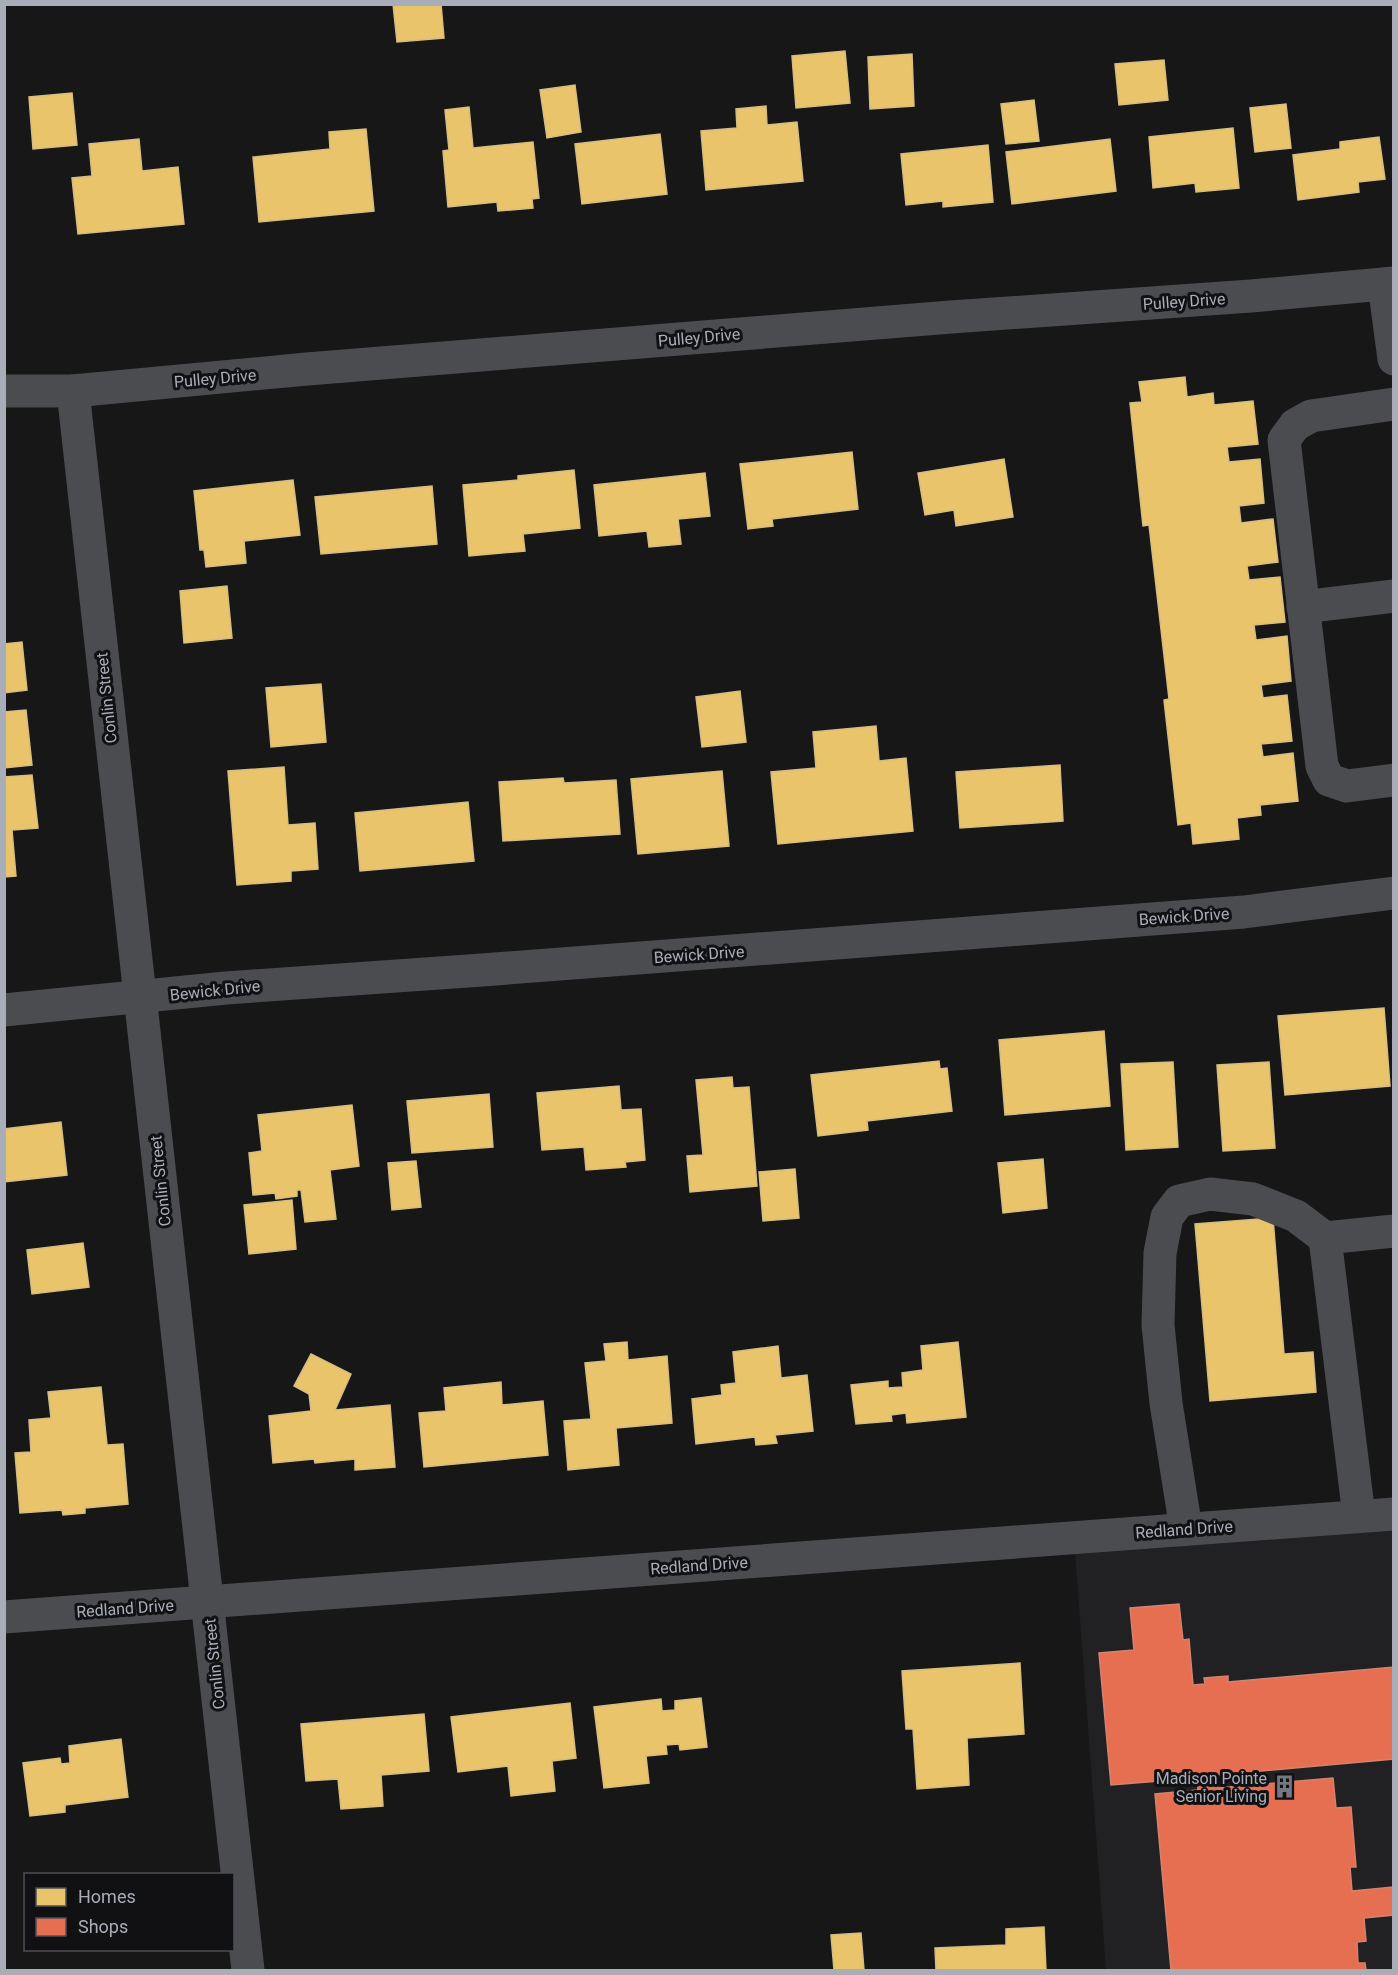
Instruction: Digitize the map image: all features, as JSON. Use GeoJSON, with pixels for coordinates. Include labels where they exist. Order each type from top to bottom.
{"type":"FeatureCollection","features":[{"type":"Feature","properties":{"kind":"street"},"geometry":{"type":"LineString","coordinates":[[1389,284],[1394,358]]}},
{"type":"Feature","properties":{"kind":"street","name":"Pulley Drive"},"geometry":{"type":"LineString","coordinates":[[4,391],[72,391],[378,363],[951,316],[1251,296],[1389,284]]}},
{"type":"Feature","properties":{"kind":"street","name":"Conlin Street"},"geometry":{"type":"LineString","coordinates":[[72,391],[248,1971]]}},
{"type":"Feature","properties":{"kind":"street"},"geometry":{"type":"LineString","coordinates":[[1394,404],[1311,416],[1295,425],[1284,440],[1322,766],[1329,780],[1347,786],[1394,780]]}},
{"type":"Feature","properties":{"kind":"street"},"geometry":{"type":"LineString","coordinates":[[1303,607],[1394,596]]}},
{"type":"Feature","properties":{"kind":"street","name":"Bewick Drive"},"geometry":{"type":"LineString","coordinates":[[4,1010],[226,988],[1244,912],[1394,893]]}},
{"type":"Feature","properties":{"kind":"street"},"geometry":{"type":"LineString","coordinates":[[1186,1529],[1166,1403],[1158,1325],[1160,1253],[1167,1217],[1179,1201],[1210,1194],[1253,1199],[1296,1216],[1325,1238],[1394,1231]]}},
{"type":"Feature","properties":{"kind":"street"},"geometry":{"type":"LineString","coordinates":[[1325,1238],[1359,1516]]}},
{"type":"Feature","properties":{"kind":"street","name":"Redland Drive"},"geometry":{"type":"LineString","coordinates":[[4,1617],[1394,1514]]}},
{"type":"Feature","properties":{"kind":"shaded area"},"geometry":{"type":"Polygon","coordinates":[[[1393,1514],[1393,1970],[1106,1970],[1074,1537],[1393,1514]]]}},
{"type":"Feature","properties":{"kind":"building: Homes"},"geometry":{"type":"Polygon","coordinates":[[[393,4],[441,4],[444,38],[397,42],[393,4]]]}},
{"type":"Feature","properties":{"kind":"building: Homes"},"geometry":{"type":"Polygon","coordinates":[[[845,51],[850,103],[796,108],[792,56],[845,51]]]}},
{"type":"Feature","properties":{"kind":"building: Homes"},"geometry":{"type":"Polygon","coordinates":[[[912,54],[914,106],[870,109],[868,57],[912,54]]]}},
{"type":"Feature","properties":{"kind":"building: Homes"},"geometry":{"type":"Polygon","coordinates":[[[1164,60],[1168,100],[1119,105],[1115,64],[1164,60]]]}},
{"type":"Feature","properties":{"kind":"building: Homes"},"geometry":{"type":"Polygon","coordinates":[[[575,85],[581,132],[547,138],[540,90],[575,85]]]}},
{"type":"Feature","properties":{"kind":"building: Homes"},"geometry":{"type":"Polygon","coordinates":[[[72,93],[77,145],[33,149],[29,97],[72,93]]]}},
{"type":"Feature","properties":{"kind":"building: Homes"},"geometry":{"type":"Polygon","coordinates":[[[1034,100],[1039,141],[1006,144],[1001,104],[1034,100]]]}},
{"type":"Feature","properties":{"kind":"building: Homes"},"geometry":{"type":"Polygon","coordinates":[[[1286,104],[1291,148],[1255,152],[1250,108],[1286,104]]]}},
{"type":"Feature","properties":{"kind":"building: Homes"},"geometry":{"type":"Polygon","coordinates":[[[766,106],[767,125],[797,122],[803,181],[706,190],[701,131],[737,128],[736,109],[766,106]]]}},
{"type":"Feature","properties":{"kind":"building: Homes"},"geometry":{"type":"Polygon","coordinates":[[[469,107],[473,148],[533,142],[539,198],[532,199],[533,208],[498,211],[497,202],[448,207],[443,151],[449,150],[445,110],[469,107]]]}},
{"type":"Feature","properties":{"kind":"building: Homes"},"geometry":{"type":"Polygon","coordinates":[[[1233,128],[1239,188],[1196,192],[1195,183],[1153,188],[1149,137],[1233,128]]]}},
{"type":"Feature","properties":{"kind":"building: Homes"},"geometry":{"type":"Polygon","coordinates":[[[366,129],[374,211],[259,222],[253,157],[330,149],[329,132],[366,129]]]}},
{"type":"Feature","properties":{"kind":"building: Homes"},"geometry":{"type":"Polygon","coordinates":[[[660,134],[667,194],[582,204],[575,144],[660,134]]]}},
{"type":"Feature","properties":{"kind":"building: Homes"},"geometry":{"type":"Polygon","coordinates":[[[1379,137],[1385,179],[1358,182],[1359,192],[1298,200],[1293,155],[1340,149],[1340,142],[1379,137]]]}},
{"type":"Feature","properties":{"kind":"building: Homes"},"geometry":{"type":"Polygon","coordinates":[[[139,139],[142,171],[178,167],[184,224],[78,234],[72,178],[92,176],[89,144],[139,139]]]}},
{"type":"Feature","properties":{"kind":"building: Homes"},"geometry":{"type":"Polygon","coordinates":[[[1110,139],[1116,191],[1012,204],[1006,152],[1110,139]]]}},
{"type":"Feature","properties":{"kind":"building: Homes"},"geometry":{"type":"Polygon","coordinates":[[[988,145],[993,202],[943,207],[943,201],[906,205],[901,154],[988,145]]]}},
{"type":"Feature","properties":{"kind":"building: Homes"},"geometry":{"type":"Polygon","coordinates":[[[1185,377],[1187,397],[1213,393],[1214,405],[1253,401],[1258,444],[1227,447],[1229,462],[1260,459],[1264,503],[1239,506],[1241,523],[1273,519],[1278,562],[1247,566],[1249,580],[1280,577],[1285,622],[1254,625],[1256,640],[1287,636],[1291,681],[1261,685],[1263,698],[1287,695],[1292,741],[1261,744],[1263,757],[1293,753],[1298,801],[1260,805],[1261,815],[1237,818],[1239,839],[1193,844],[1191,823],[1178,825],[1164,700],[1169,699],[1149,525],[1143,526],[1130,403],[1142,402],[1139,382],[1185,377]]]}},
{"type":"Feature","properties":{"kind":"building: Homes"},"geometry":{"type":"Polygon","coordinates":[[[852,452],[858,509],[772,519],[773,526],[748,529],[740,464],[852,452]]]}},
{"type":"Feature","properties":{"kind":"building: Homes"},"geometry":{"type":"Polygon","coordinates":[[[1004,459],[1013,517],[956,526],[954,510],[925,515],[918,473],[1004,459]]]}},
{"type":"Feature","properties":{"kind":"building: Homes"},"geometry":{"type":"Polygon","coordinates":[[[574,470],[580,528],[523,534],[525,551],[469,556],[463,485],[518,480],[518,476],[574,470]]]}},
{"type":"Feature","properties":{"kind":"building: Homes"},"geometry":{"type":"Polygon","coordinates":[[[705,473],[710,516],[678,519],[681,544],[649,547],[647,531],[599,536],[594,485],[705,473]]]}},
{"type":"Feature","properties":{"kind":"building: Homes"},"geometry":{"type":"Polygon","coordinates":[[[293,480],[300,535],[244,541],[246,563],[206,567],[204,550],[200,550],[194,491],[293,480]]]}},
{"type":"Feature","properties":{"kind":"building: Homes"},"geometry":{"type":"Polygon","coordinates":[[[432,486],[437,544],[321,554],[315,497],[432,486]]]}},
{"type":"Feature","properties":{"kind":"building: Homes"},"geometry":{"type":"Polygon","coordinates":[[[227,586],[232,638],[184,643],[180,591],[227,586]]]}},
{"type":"Feature","properties":{"kind":"building: Homes"},"geometry":{"type":"Polygon","coordinates":[[[22,642],[27,690],[4,693],[4,644],[22,642]]]}},
{"type":"Feature","properties":{"kind":"building: Homes"},"geometry":{"type":"Polygon","coordinates":[[[321,684],[326,742],[271,747],[266,688],[321,684]]]}},
{"type":"Feature","properties":{"kind":"building: Homes"},"geometry":{"type":"Polygon","coordinates":[[[740,691],[746,742],[702,747],[696,697],[740,691]]]}},
{"type":"Feature","properties":{"kind":"building: Homes"},"geometry":{"type":"Polygon","coordinates":[[[26,710],[32,765],[4,768],[4,712],[26,710]]]}},
{"type":"Feature","properties":{"kind":"building: Homes"},"geometry":{"type":"Polygon","coordinates":[[[876,726],[879,761],[906,758],[913,831],[778,844],[771,772],[816,768],[813,732],[876,726]]]}},
{"type":"Feature","properties":{"kind":"building: Homes"},"geometry":{"type":"Polygon","coordinates":[[[1060,765],[1063,821],[960,828],[956,772],[1060,765]]]}},
{"type":"Feature","properties":{"kind":"building: Homes"},"geometry":{"type":"Polygon","coordinates":[[[284,767],[288,825],[315,823],[318,869],[291,871],[291,881],[237,885],[228,771],[284,767]]]}},
{"type":"Feature","properties":{"kind":"building: Homes"},"geometry":{"type":"Polygon","coordinates":[[[722,771],[729,846],[638,854],[631,779],[722,771]]]}},
{"type":"Feature","properties":{"kind":"building: Homes"},"geometry":{"type":"Polygon","coordinates":[[[32,775],[38,828],[12,830],[16,876],[4,877],[4,777],[32,775]]]}},
{"type":"Feature","properties":{"kind":"building: Homes"},"geometry":{"type":"Polygon","coordinates":[[[563,778],[564,783],[616,780],[620,834],[503,841],[499,782],[563,778]]]}},
{"type":"Feature","properties":{"kind":"building: Homes"},"geometry":{"type":"Polygon","coordinates":[[[468,802],[474,861],[360,871],[355,813],[468,802]]]}},
{"type":"Feature","properties":{"kind":"building: Homes"},"geometry":{"type":"Polygon","coordinates":[[[1384,1008],[1390,1086],[1285,1095],[1278,1016],[1384,1008]]]}},
{"type":"Feature","properties":{"kind":"building: Homes"},"geometry":{"type":"Polygon","coordinates":[[[1104,1031],[1110,1106],[1005,1115],[999,1040],[1104,1031]]]}},
{"type":"Feature","properties":{"kind":"building: Homes"},"geometry":{"type":"Polygon","coordinates":[[[939,1061],[940,1069],[947,1068],[952,1111],[867,1121],[868,1130],[818,1136],[811,1075],[939,1061]]]}},
{"type":"Feature","properties":{"kind":"building: Homes"},"geometry":{"type":"Polygon","coordinates":[[[1173,1062],[1178,1147],[1126,1150],[1121,1064],[1173,1062]]]}},
{"type":"Feature","properties":{"kind":"building: Homes"},"geometry":{"type":"Polygon","coordinates":[[[1269,1062],[1275,1148],[1223,1151],[1217,1065],[1269,1062]]]}},
{"type":"Feature","properties":{"kind":"building: Homes"},"geometry":{"type":"Polygon","coordinates":[[[732,1077],[733,1088],[749,1087],[757,1186],[690,1192],[687,1156],[703,1155],[696,1080],[732,1077]]]}},
{"type":"Feature","properties":{"kind":"building: Homes"},"geometry":{"type":"Polygon","coordinates":[[[619,1086],[621,1110],[641,1109],[645,1160],[625,1162],[626,1167],[586,1170],[584,1147],[542,1150],[537,1093],[619,1086]]]}},
{"type":"Feature","properties":{"kind":"building: Homes"},"geometry":{"type":"Polygon","coordinates":[[[489,1094],[493,1147],[412,1153],[407,1101],[489,1094]]]}},
{"type":"Feature","properties":{"kind":"building: Homes"},"geometry":{"type":"Polygon","coordinates":[[[352,1105],[359,1166],[330,1170],[336,1219],[305,1222],[301,1190],[297,1190],[297,1196],[276,1199],[275,1193],[253,1195],[249,1153],[262,1151],[258,1115],[352,1105]]]}},
{"type":"Feature","properties":{"kind":"building: Homes"},"geometry":{"type":"Polygon","coordinates":[[[61,1122],[67,1175],[4,1182],[4,1129],[61,1122]]]}},
{"type":"Feature","properties":{"kind":"building: Homes"},"geometry":{"type":"Polygon","coordinates":[[[1043,1159],[1047,1208],[1003,1213],[998,1163],[1043,1159]]]}},
{"type":"Feature","properties":{"kind":"building: Homes"},"geometry":{"type":"Polygon","coordinates":[[[416,1161],[421,1207],[392,1210],[388,1163],[416,1161]]]}},
{"type":"Feature","properties":{"kind":"building: Homes"},"geometry":{"type":"Polygon","coordinates":[[[795,1169],[799,1218],[763,1221],[759,1172],[795,1169]]]}},
{"type":"Feature","properties":{"kind":"building: Homes"},"geometry":{"type":"Polygon","coordinates":[[[292,1200],[296,1249],[249,1254],[244,1205],[292,1200]]]}},
{"type":"Feature","properties":{"kind":"building: Homes"},"geometry":{"type":"Polygon","coordinates":[[[1273,1218],[1284,1354],[1313,1352],[1316,1392],[1210,1401],[1195,1224],[1273,1218]]]}},
{"type":"Feature","properties":{"kind":"building: Homes"},"geometry":{"type":"Polygon","coordinates":[[[83,1243],[89,1287],[32,1294],[27,1250],[83,1243]]]}},
{"type":"Feature","properties":{"kind":"building: Homes"},"geometry":{"type":"Polygon","coordinates":[[[627,1342],[628,1360],[667,1356],[672,1423],[616,1428],[619,1465],[568,1470],[564,1421],[591,1419],[585,1363],[606,1361],[604,1344],[627,1342]]]}},
{"type":"Feature","properties":{"kind":"building: Homes"},"geometry":{"type":"Polygon","coordinates":[[[958,1342],[966,1417],[907,1423],[906,1413],[891,1415],[892,1421],[856,1424],[851,1385],[888,1381],[888,1388],[903,1387],[902,1373],[923,1370],[921,1346],[958,1342]]]}},
{"type":"Feature","properties":{"kind":"building: Homes"},"geometry":{"type":"Polygon","coordinates":[[[778,1346],[781,1378],[807,1375],[813,1431],[775,1435],[777,1443],[756,1445],[755,1437],[696,1444],[692,1399],[722,1395],[721,1385],[736,1383],[733,1352],[778,1346]]]}},
{"type":"Feature","properties":{"kind":"building: Homes"},"geometry":{"type":"Polygon","coordinates":[[[311,1354],[351,1374],[335,1410],[390,1405],[395,1467],[355,1470],[355,1459],[315,1463],[314,1459],[273,1463],[269,1416],[311,1411],[309,1394],[294,1386],[311,1354]]]}},
{"type":"Feature","properties":{"kind":"building: Homes"},"geometry":{"type":"Polygon","coordinates":[[[501,1382],[502,1405],[543,1401],[548,1455],[424,1467],[419,1413],[446,1411],[444,1388],[501,1382]]]}},
{"type":"Feature","properties":{"kind":"building: Homes"},"geometry":{"type":"Polygon","coordinates":[[[101,1387],[107,1445],[123,1444],[128,1504],[85,1508],[85,1513],[63,1515],[62,1510],[20,1513],[15,1453],[31,1452],[29,1420],[51,1418],[48,1392],[101,1387]]]}},
{"type":"Feature","properties":{"kind":"building: Homes"},"geometry":{"type":"Polygon","coordinates":[[[1020,1663],[1024,1734],[967,1738],[969,1785],[917,1789],[913,1729],[906,1729],[902,1671],[1020,1663]]]}},
{"type":"Feature","properties":{"kind":"building: Homes"},"geometry":{"type":"Polygon","coordinates":[[[701,1698],[707,1747],[680,1750],[679,1744],[666,1745],[667,1754],[646,1756],[649,1783],[604,1788],[594,1707],[661,1699],[662,1711],[675,1710],[675,1701],[701,1698]]]}},
{"type":"Feature","properties":{"kind":"building: Homes"},"geometry":{"type":"Polygon","coordinates":[[[570,1703],[576,1758],[552,1761],[555,1791],[511,1796],[508,1766],[458,1772],[451,1717],[570,1703]]]}},
{"type":"Feature","properties":{"kind":"building: Homes"},"geometry":{"type":"Polygon","coordinates":[[[424,1714],[429,1771],[381,1775],[383,1806],[341,1809],[338,1779],[306,1781],[301,1724],[424,1714]]]}},
{"type":"Feature","properties":{"kind":"building: Homes"},"geometry":{"type":"Polygon","coordinates":[[[121,1739],[128,1797],[65,1805],[65,1812],[30,1816],[23,1763],[60,1758],[61,1764],[70,1763],[69,1746],[121,1739]]]}},
{"type":"Feature","properties":{"kind":"building: Homes"},"geometry":{"type":"Polygon","coordinates":[[[1044,1927],[1046,1970],[936,1970],[935,1948],[1006,1945],[1006,1929],[1044,1927]]]}},
{"type":"Feature","properties":{"kind":"building: Homes"},"geometry":{"type":"Polygon","coordinates":[[[861,1933],[864,1970],[834,1970],[831,1935],[861,1933]]]}},
{"type":"Feature","properties":{"kind":"building: Shops","name":"Madison Pointe Senior Living"},"geometry":{"type":"Polygon","coordinates":[[[1179,1604],[1183,1640],[1189,1639],[1193,1685],[1205,1684],[1204,1678],[1228,1676],[1228,1682],[1394,1667],[1394,1759],[1216,1775],[1218,1788],[1333,1778],[1336,1808],[1351,1807],[1356,1867],[1350,1867],[1352,1891],[1393,1887],[1394,1915],[1364,1918],[1366,1941],[1357,1942],[1358,1963],[1365,1963],[1366,1970],[1171,1970],[1155,1794],[1198,1790],[1197,1778],[1111,1785],[1099,1653],[1134,1650],[1130,1608],[1179,1604]]]}},
{"type":"Feature","properties":{"kind":"place","name":"Madison Pointe Senior Living"},"geometry":{"type":"Point","coordinates":[1285,1787]}}]}
